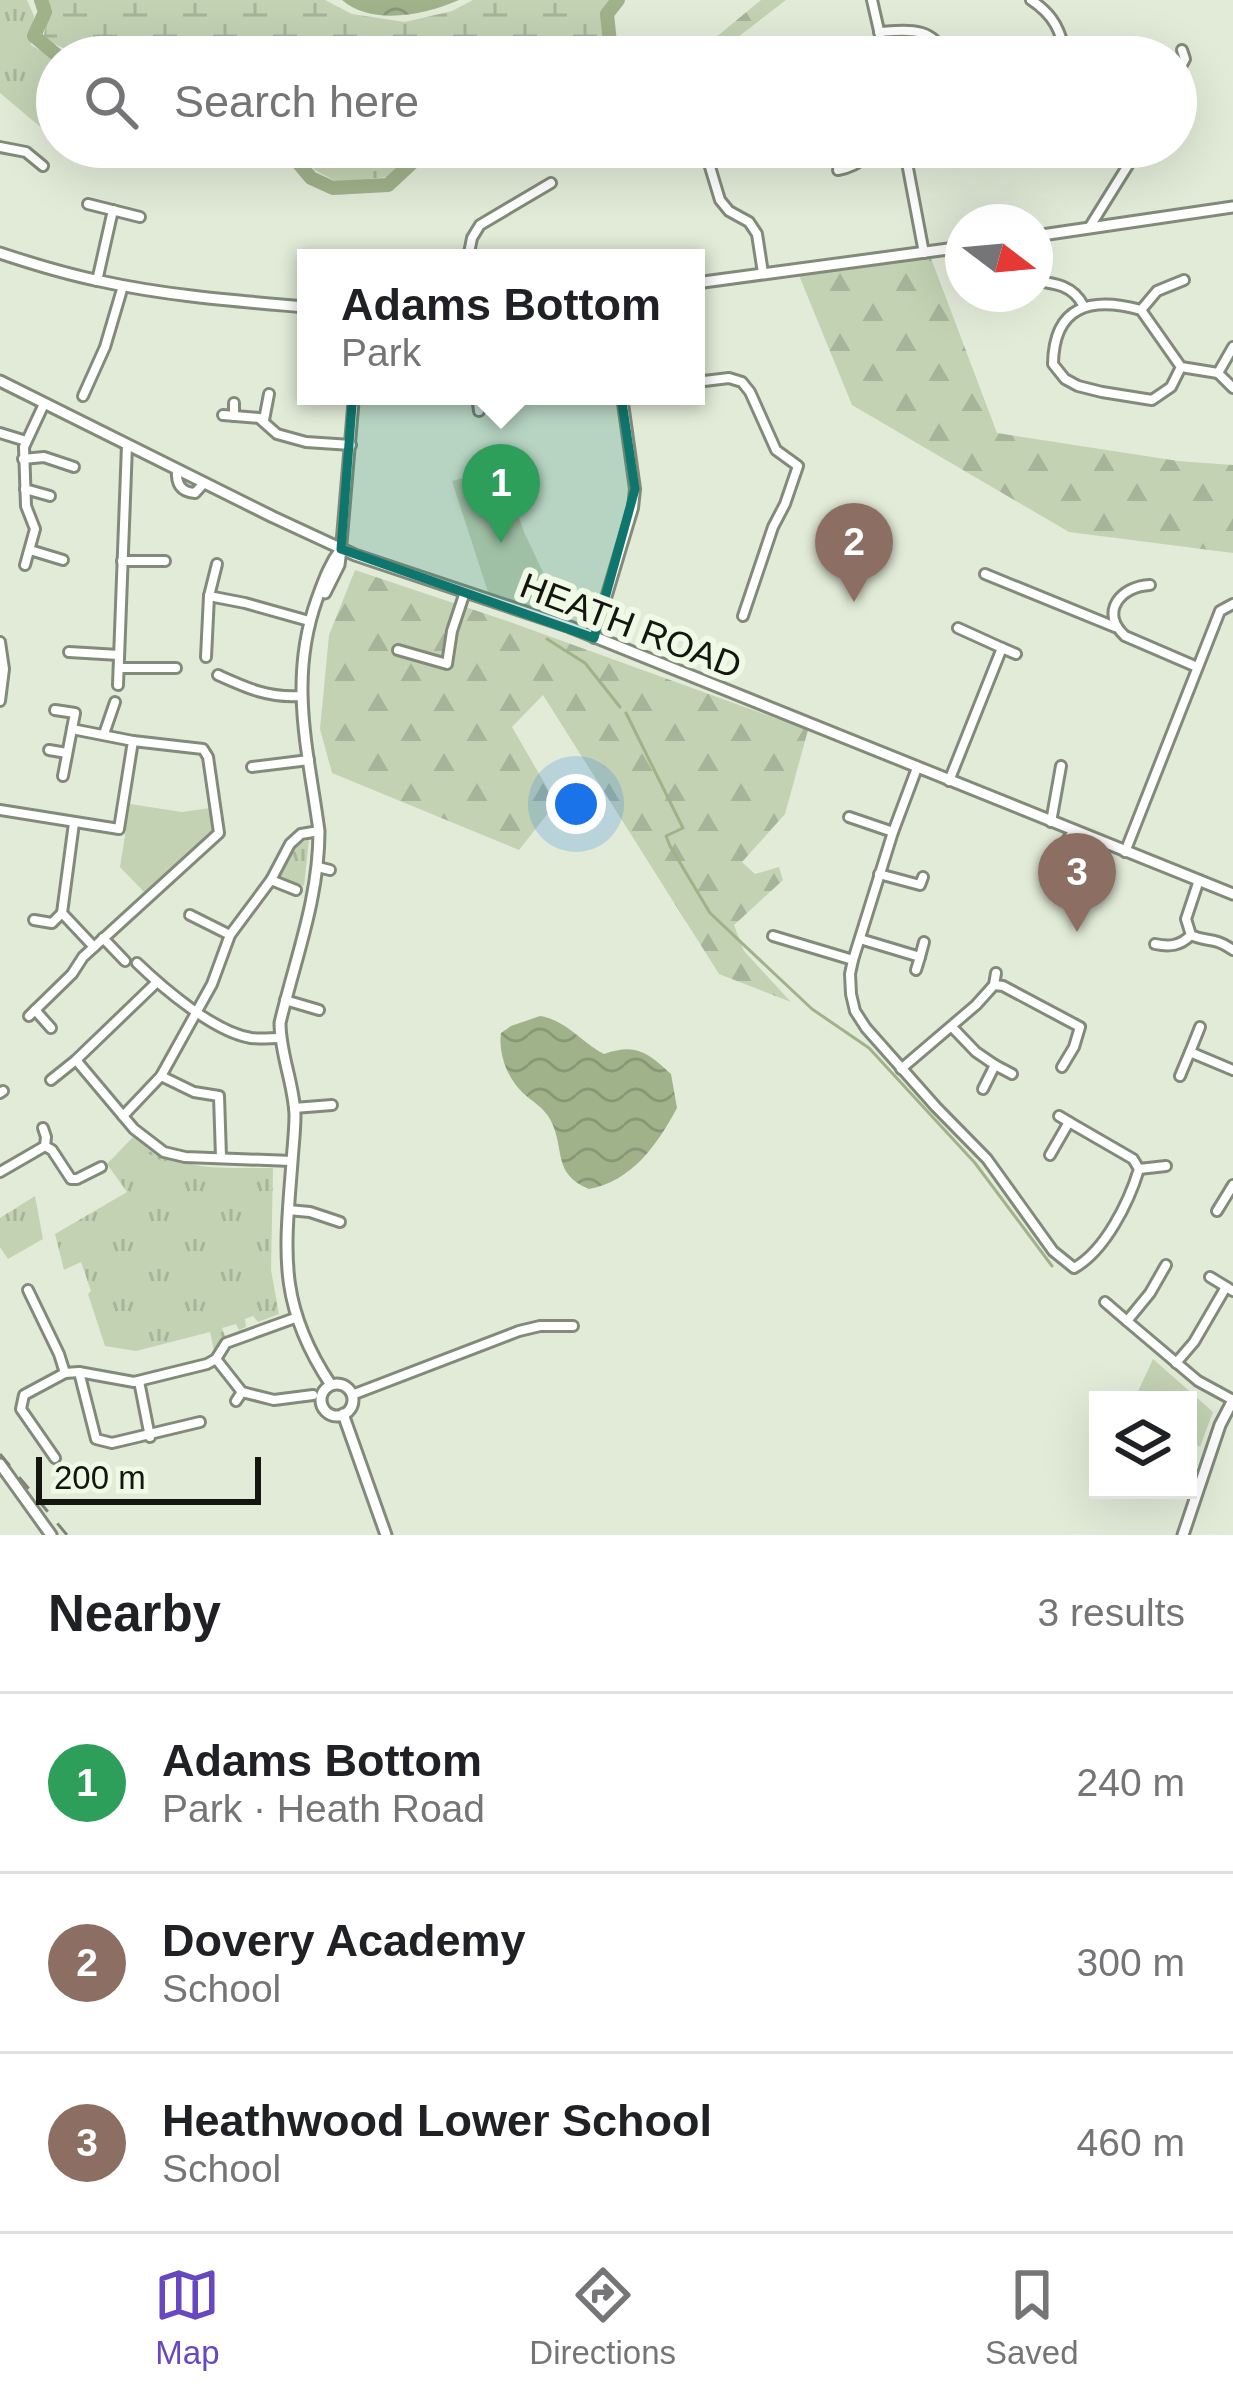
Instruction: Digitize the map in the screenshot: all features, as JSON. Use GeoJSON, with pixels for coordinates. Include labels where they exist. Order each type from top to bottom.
{"type":"FeatureCollection","features":[{"type":"Feature","properties":{"kind":"street"},"geometry":{"type":"LineString","coordinates":[[872,0],[880,36]]}},
{"type":"Feature","properties":{"kind":"street"},"geometry":{"type":"LineString","coordinates":[[1031,0],[1046,9],[1061,36]]}},
{"type":"Feature","properties":{"kind":"street"},"geometry":{"type":"LineString","coordinates":[[879,32],[915,30],[932,36]]}},
{"type":"Feature","properties":{"kind":"street"},"geometry":{"type":"LineString","coordinates":[[0,147],[26,152],[36,160]]}},
{"type":"Feature","properties":{"kind":"street"},"geometry":{"type":"LineString","coordinates":[[710,168],[720,200],[757,234],[763,273]]}},
{"type":"Feature","properties":{"kind":"street"},"geometry":{"type":"LineString","coordinates":[[838,170],[849,168]]}},
{"type":"Feature","properties":{"kind":"street"},"geometry":{"type":"LineString","coordinates":[[908,168],[924,253]]}},
{"type":"Feature","properties":{"kind":"street"},"geometry":{"type":"LineString","coordinates":[[1089,228],[1126,168]]}},
{"type":"Feature","properties":{"kind":"street"},"geometry":{"type":"LineString","coordinates":[[470,249],[480,225],[551,183]]}},
{"type":"Feature","properties":{"kind":"street"},"geometry":{"type":"LineString","coordinates":[[88,204],[140,217]]}},
{"type":"Feature","properties":{"kind":"street"},"geometry":{"type":"LineString","coordinates":[[1053,233],[1233,207]]}},
{"type":"Feature","properties":{"kind":"street"},"geometry":{"type":"LineString","coordinates":[[98,281],[113,210]]}},
{"type":"Feature","properties":{"kind":"street"},"geometry":{"type":"LineString","coordinates":[[705,282],[945,250]]}},
{"type":"Feature","properties":{"kind":"street"},"geometry":{"type":"LineString","coordinates":[[0,254],[123,286],[297,306]]}},
{"type":"Feature","properties":{"kind":"street"},"geometry":{"type":"LineString","coordinates":[[1141,310],[1157,291],[1184,280]]}},
{"type":"Feature","properties":{"kind":"street"},"geometry":{"type":"LineString","coordinates":[[1053,285],[1070,288],[1084,305]]}},
{"type":"Feature","properties":{"kind":"street"},"geometry":{"type":"LineString","coordinates":[[82,396],[105,347],[123,286]]}},
{"type":"Feature","properties":{"kind":"street"},"geometry":{"type":"LineString","coordinates":[[1181,367],[1172,387],[1152,400],[1102,392],[1065,379],[1053,364],[1053,339],[1064,321],[1084,305],[1107,303],[1141,310],[1181,367],[1218,373],[1233,388]]}},
{"type":"Feature","properties":{"kind":"street"},"geometry":{"type":"LineString","coordinates":[[1218,373],[1233,347]]}},
{"type":"Feature","properties":{"kind":"street"},"geometry":{"type":"LineString","coordinates":[[705,381],[729,378],[742,382],[776,450],[801,467],[772,527],[743,616]]}},
{"type":"Feature","properties":{"kind":"street","name":"HEATH ROAD"},"geometry":{"type":"LineString","coordinates":[[0,381],[341,549],[595,638],[1125,852],[1232,890]]}},
{"type":"Feature","properties":{"kind":"street"},"geometry":{"type":"LineString","coordinates":[[264,420],[269,394]]}},
{"type":"Feature","properties":{"kind":"street"},"geometry":{"type":"LineString","coordinates":[[234,403],[228,415],[264,420],[278,434],[306,442],[350,445]]}},
{"type":"Feature","properties":{"kind":"street"},"geometry":{"type":"LineString","coordinates":[[25,565],[35,529],[26,506],[23,459],[26,441],[44,404]]}},
{"type":"Feature","properties":{"kind":"street"},"geometry":{"type":"LineString","coordinates":[[331,1385],[295,1318],[287,1286],[294,1108],[280,1038],[285,1000],[308,926],[319,832],[300,697],[301,662],[309,621],[339,565],[352,405]]}},
{"type":"Feature","properties":{"kind":"street"},"geometry":{"type":"LineString","coordinates":[[478,405],[479,411]]}},
{"type":"Feature","properties":{"kind":"street"},"geometry":{"type":"LineString","coordinates":[[595,638],[633,508],[623,405]]}},
{"type":"Feature","properties":{"kind":"street"},"geometry":{"type":"LineString","coordinates":[[0,433],[26,441]]}},
{"type":"Feature","properties":{"kind":"street"},"geometry":{"type":"LineString","coordinates":[[118,685],[128,446]]}},
{"type":"Feature","properties":{"kind":"street"},"geometry":{"type":"LineString","coordinates":[[23,459],[44,457],[74,466]]}},
{"type":"Feature","properties":{"kind":"street"},"geometry":{"type":"LineString","coordinates":[[25,489],[50,496]]}},
{"type":"Feature","properties":{"kind":"street"},"geometry":{"type":"LineString","coordinates":[[30,550],[63,560]]}},
{"type":"Feature","properties":{"kind":"street"},"geometry":{"type":"LineString","coordinates":[[122,561],[165,561]]}},
{"type":"Feature","properties":{"kind":"street"},"geometry":{"type":"LineString","coordinates":[[206,657],[209,596],[217,564]]}},
{"type":"Feature","properties":{"kind":"street"},"geometry":{"type":"LineString","coordinates":[[985,574],[1197,667]]}},
{"type":"Feature","properties":{"kind":"street"},"geometry":{"type":"LineString","coordinates":[[1116,628],[1113,614],[1118,600],[1126,590],[1150,585]]}},
{"type":"Feature","properties":{"kind":"street"},"geometry":{"type":"LineString","coordinates":[[444,675],[465,592]]}},
{"type":"Feature","properties":{"kind":"street"},"geometry":{"type":"LineString","coordinates":[[209,596],[309,621]]}},
{"type":"Feature","properties":{"kind":"street"},"geometry":{"type":"LineString","coordinates":[[1125,852],[1220,611],[1233,604]]}},
{"type":"Feature","properties":{"kind":"street"},"geometry":{"type":"LineString","coordinates":[[958,628],[1016,654]]}},
{"type":"Feature","properties":{"kind":"street"},"geometry":{"type":"LineString","coordinates":[[0,643],[4,669],[0,700]]}},
{"type":"Feature","properties":{"kind":"street"},"geometry":{"type":"LineString","coordinates":[[949,781],[1002,648]]}},
{"type":"Feature","properties":{"kind":"street"},"geometry":{"type":"LineString","coordinates":[[398,650],[447,664]]}},
{"type":"Feature","properties":{"kind":"street"},"geometry":{"type":"LineString","coordinates":[[69,652],[119,655]]}},
{"type":"Feature","properties":{"kind":"street"},"geometry":{"type":"LineString","coordinates":[[119,668],[176,668]]}},
{"type":"Feature","properties":{"kind":"street"},"geometry":{"type":"LineString","coordinates":[[218,675],[258,693],[300,697]]}},
{"type":"Feature","properties":{"kind":"street"},"geometry":{"type":"LineString","coordinates":[[104,734],[115,702]]}},
{"type":"Feature","properties":{"kind":"street"},"geometry":{"type":"LineString","coordinates":[[55,710],[75,713],[63,776]]}},
{"type":"Feature","properties":{"kind":"street"},"geometry":{"type":"LineString","coordinates":[[51,1028],[32,1013],[73,974],[83,957],[219,833],[203,749],[72,729]]}},
{"type":"Feature","properties":{"kind":"street"},"geometry":{"type":"LineString","coordinates":[[0,810],[119,829],[134,741]]}},
{"type":"Feature","properties":{"kind":"street"},"geometry":{"type":"LineString","coordinates":[[49,750],[68,753]]}},
{"type":"Feature","properties":{"kind":"street"},"geometry":{"type":"LineString","coordinates":[[252,767],[309,760]]}},
{"type":"Feature","properties":{"kind":"street"},"geometry":{"type":"LineString","coordinates":[[1051,822],[1061,766]]}},
{"type":"Feature","properties":{"kind":"street"},"geometry":{"type":"LineString","coordinates":[[917,768],[853,959],[850,994],[856,1011],[901,1069],[988,1159],[1053,1251],[1074,1268],[1098,1246],[1117,1217],[1139,1168]]}},
{"type":"Feature","properties":{"kind":"street"},"geometry":{"type":"LineString","coordinates":[[849,817],[893,832]]}},
{"type":"Feature","properties":{"kind":"street"},"geometry":{"type":"LineString","coordinates":[[34,920],[52,923],[62,913],[74,823]]}},
{"type":"Feature","properties":{"kind":"street"},"geometry":{"type":"LineString","coordinates":[[1057,855],[1074,831]]}},
{"type":"Feature","properties":{"kind":"street"},"geometry":{"type":"LineString","coordinates":[[122,1116],[161,1076],[198,1012],[230,935],[271,880],[290,844],[301,834],[319,832]]}},
{"type":"Feature","properties":{"kind":"street"},"geometry":{"type":"LineString","coordinates":[[317,867],[331,870]]}},
{"type":"Feature","properties":{"kind":"street"},"geometry":{"type":"LineString","coordinates":[[879,874],[920,886]]}},
{"type":"Feature","properties":{"kind":"street"},"geometry":{"type":"LineString","coordinates":[[271,880],[296,890]]}},
{"type":"Feature","properties":{"kind":"street"},"geometry":{"type":"LineString","coordinates":[[1199,880],[1186,920],[1191,935],[1216,940],[1233,950]]}},
{"type":"Feature","properties":{"kind":"street"},"geometry":{"type":"LineString","coordinates":[[62,913],[94,947]]}},
{"type":"Feature","properties":{"kind":"street"},"geometry":{"type":"LineString","coordinates":[[190,914],[230,935]]}},
{"type":"Feature","properties":{"kind":"street"},"geometry":{"type":"LineString","coordinates":[[1155,944],[1173,946],[1191,935]]}},
{"type":"Feature","properties":{"kind":"street"},"geometry":{"type":"LineString","coordinates":[[772,936],[853,959]]}},
{"type":"Feature","properties":{"kind":"street"},"geometry":{"type":"LineString","coordinates":[[103,938],[124,961]]}},
{"type":"Feature","properties":{"kind":"street"},"geometry":{"type":"LineString","coordinates":[[860,939],[920,957]]}},
{"type":"Feature","properties":{"kind":"street"},"geometry":{"type":"LineString","coordinates":[[916,970],[924,943]]}},
{"type":"Feature","properties":{"kind":"street"},"geometry":{"type":"LineString","coordinates":[[137,963],[198,1012],[237,1034],[280,1038]]}},
{"type":"Feature","properties":{"kind":"street"},"geometry":{"type":"LineString","coordinates":[[901,1069],[976,1005],[994,985],[996,973]]}},
{"type":"Feature","properties":{"kind":"street"},"geometry":{"type":"LineString","coordinates":[[51,1080],[157,982]]}},
{"type":"Feature","properties":{"kind":"street"},"geometry":{"type":"LineString","coordinates":[[994,985],[1093,1029]]}},
{"type":"Feature","properties":{"kind":"street"},"geometry":{"type":"LineString","coordinates":[[285,1000],[320,1010]]}},
{"type":"Feature","properties":{"kind":"street"},"geometry":{"type":"LineString","coordinates":[[952,1027],[976,1052],[1012,1074]]}},
{"type":"Feature","properties":{"kind":"street"},"geometry":{"type":"LineString","coordinates":[[1062,1067],[1080,1027]]}},
{"type":"Feature","properties":{"kind":"street"},"geometry":{"type":"LineString","coordinates":[[1180,1076],[1200,1028]]}},
{"type":"Feature","properties":{"kind":"street"},"geometry":{"type":"LineString","coordinates":[[1190,1052],[1233,1070]]}},
{"type":"Feature","properties":{"kind":"street"},"geometry":{"type":"LineString","coordinates":[[76,1060],[122,1116],[164,1152],[292,1161]]}},
{"type":"Feature","properties":{"kind":"street"},"geometry":{"type":"LineString","coordinates":[[983,1089],[995,1065]]}},
{"type":"Feature","properties":{"kind":"street"},"geometry":{"type":"LineString","coordinates":[[161,1076],[194,1092],[219,1096],[221,1157]]}},
{"type":"Feature","properties":{"kind":"street"},"geometry":{"type":"LineString","coordinates":[[294,1108],[332,1105]]}},
{"type":"Feature","properties":{"kind":"street"},"geometry":{"type":"LineString","coordinates":[[1059,1116],[1133,1159],[1139,1168]]}},
{"type":"Feature","properties":{"kind":"street"},"geometry":{"type":"LineString","coordinates":[[1050,1155],[1069,1122]]}},
{"type":"Feature","properties":{"kind":"street"},"geometry":{"type":"LineString","coordinates":[[43,1128],[45,1146]]}},
{"type":"Feature","properties":{"kind":"street"},"geometry":{"type":"LineString","coordinates":[[45,1146],[71,1179],[101,1167]]}},
{"type":"Feature","properties":{"kind":"street"},"geometry":{"type":"LineString","coordinates":[[0,1172],[45,1146]]}},
{"type":"Feature","properties":{"kind":"street"},"geometry":{"type":"LineString","coordinates":[[1139,1168],[1166,1166]]}},
{"type":"Feature","properties":{"kind":"street"},"geometry":{"type":"LineString","coordinates":[[1233,1186],[1219,1207],[1233,1210]]}},
{"type":"Feature","properties":{"kind":"street"},"geometry":{"type":"LineString","coordinates":[[288,1210],[340,1222]]}},
{"type":"Feature","properties":{"kind":"street"},"geometry":{"type":"LineString","coordinates":[[1127,1322],[1166,1265]]}},
{"type":"Feature","properties":{"kind":"street"},"geometry":{"type":"LineString","coordinates":[[1176,1363],[1230,1289],[1210,1277]]}},
{"type":"Feature","properties":{"kind":"street"},"geometry":{"type":"LineString","coordinates":[[28,1290],[64,1373]]}},
{"type":"Feature","properties":{"kind":"street"},"geometry":{"type":"LineString","coordinates":[[1105,1302],[1198,1381],[1233,1400],[1183,1535]]}},
{"type":"Feature","properties":{"kind":"street"},"geometry":{"type":"LineString","coordinates":[[55,1458],[21,1409],[23,1395],[64,1373],[139,1381],[207,1364],[226,1343],[295,1318]]}},
{"type":"Feature","properties":{"kind":"street"},"geometry":{"type":"LineString","coordinates":[[352,1395],[519,1331],[573,1326]]}},
{"type":"Feature","properties":{"kind":"street"},"geometry":{"type":"LineString","coordinates":[[216,1359],[239,1397],[274,1400],[313,1395]]}},
{"type":"Feature","properties":{"kind":"street"},"geometry":{"type":"LineString","coordinates":[[79,1372],[96,1439],[107,1444],[200,1422]]}},
{"type":"Feature","properties":{"kind":"street"},"geometry":{"type":"LineString","coordinates":[[139,1381],[150,1436]]}},
{"type":"Feature","properties":{"kind":"street"},"geometry":{"type":"LineString","coordinates":[[331,1385],[343,1385],[352,1395],[351,1406],[343,1414],[331,1414],[322,1406],[322,1394],[331,1385]]}},
{"type":"Feature","properties":{"kind":"street"},"geometry":{"type":"LineString","coordinates":[[343,1414],[386,1535]]}},
{"type":"Feature","properties":{"kind":"street"},"geometry":{"type":"LineString","coordinates":[[0,1464],[51,1535]]}},
{"type":"Feature","properties":{"kind":"highlighted area"},"geometry":{"type":"Polygon","coordinates":[[[606,295],[635,489],[594,638],[341,549],[359,312],[457,316],[606,295]]]}},
{"type":"Feature","properties":{"kind":"green space"},"geometry":{"type":"Polygon","coordinates":[[[0,0],[27,0],[34,16],[36,123],[0,93],[0,0]]]}},
{"type":"Feature","properties":{"kind":"green space"},"geometry":{"type":"Polygon","coordinates":[[[47,0],[325,0],[352,14],[405,22],[452,11],[473,0],[615,0],[604,13],[606,36],[44,36],[47,0]]]}},
{"type":"Feature","properties":{"kind":"green space"},"geometry":{"type":"Polygon","coordinates":[[[761,0],[786,0],[739,36],[717,36],[761,0]]]}},
{"type":"Feature","properties":{"kind":"green space"},"geometry":{"type":"Polygon","coordinates":[[[398,168],[387,177],[337,182],[315,170],[398,168]]]}},
{"type":"Feature","properties":{"kind":"green space"},"geometry":{"type":"Polygon","coordinates":[[[926,245],[945,295],[945,312],[951,312],[997,433],[1233,465],[1233,553],[1069,532],[852,405],[796,268],[926,245]]]}},
{"type":"Feature","properties":{"kind":"green space"},"geometry":{"type":"Polygon","coordinates":[[[502,468],[524,532],[565,619],[488,592],[452,481],[502,468]]]}},
{"type":"Feature","properties":{"kind":"green space"},"geometry":{"type":"Polygon","coordinates":[[[355,570],[808,730],[785,814],[742,862],[755,874],[779,867],[783,880],[734,925],[744,951],[791,1002],[719,974],[543,695],[512,727],[556,803],[519,850],[332,773],[320,729],[329,635],[355,570]]]}},
{"type":"Feature","properties":{"kind":"green space"},"geometry":{"type":"Polygon","coordinates":[[[130,804],[182,812],[210,808],[213,832],[145,893],[120,867],[130,804]]]}},
{"type":"Feature","properties":{"kind":"green space"},"geometry":{"type":"Polygon","coordinates":[[[309,840],[304,886],[279,877],[293,850],[309,840]]]}},
{"type":"Feature","properties":{"kind":"green space"},"geometry":{"type":"Polygon","coordinates":[[[135,1135],[153,1148],[200,1166],[273,1168],[271,1270],[279,1314],[258,1322],[253,1316],[245,1319],[246,1327],[239,1330],[236,1324],[222,1328],[225,1336],[214,1350],[210,1332],[136,1351],[105,1346],[81,1262],[64,1270],[55,1234],[127,1192],[107,1164],[135,1135]]]}},
{"type":"Feature","properties":{"kind":"green space"},"geometry":{"type":"Polygon","coordinates":[[[141,1153],[156,1157],[166,1171],[152,1185],[135,1166],[141,1153]]]}},
{"type":"Feature","properties":{"kind":"green space"},"geometry":{"type":"Polygon","coordinates":[[[35,1196],[43,1239],[8,1259],[0,1247],[0,1218],[35,1196]]]}},
{"type":"Feature","properties":{"kind":"green space"},"geometry":{"type":"Polygon","coordinates":[[[1153,1359],[1189,1391],[1138,1391],[1153,1359]]]}},
{"type":"Feature","properties":{"kind":"green space"},"geometry":{"type":"Polygon","coordinates":[[[1197,1398],[1213,1412],[1197,1445],[1197,1398]]]}},
{"type":"Feature","properties":{"kind":"water"},"geometry":{"type":"Polygon","coordinates":[[[342,0],[459,0],[431,10],[383,15],[342,0]]]}},
{"type":"Feature","properties":{"kind":"water"},"geometry":{"type":"Polygon","coordinates":[[[540,1016],[558,1022],[604,1054],[625,1049],[641,1052],[671,1074],[677,1108],[669,1122],[642,1159],[604,1185],[589,1189],[569,1176],[550,1119],[518,1087],[505,1066],[501,1033],[540,1016]]]}},
{"type":"Feature","properties":{"kind":"waterway"},"geometry":{"type":"LineString","coordinates":[[36,38],[45,12],[41,0]]}},
{"type":"Feature","properties":{"kind":"waterway"},"geometry":{"type":"LineString","coordinates":[[609,36],[607,14],[618,0]]}},
{"type":"Feature","properties":{"kind":"waterway"},"geometry":{"type":"LineString","coordinates":[[303,168],[311,178],[333,188],[388,185],[406,168]]}},
{"type":"Feature","properties":{"kind":"waterway"},"geometry":{"type":"LineString","coordinates":[[547,639],[585,663],[620,707]]}},
{"type":"Feature","properties":{"kind":"waterway"},"geometry":{"type":"LineString","coordinates":[[626,713],[683,828],[666,836],[670,846],[710,913],[812,1009],[869,1048],[975,1163],[1052,1266]]}},
{"type":"Feature","properties":{"kind":"railway"},"geometry":{"type":"LineString","coordinates":[[0,1454],[67,1535]]}},
{"type":"Feature","properties":{"kind":"place","name":"Adams Bottom"},"geometry":{"type":"Point","coordinates":[501,543]}},
{"type":"Feature","properties":{"kind":"place","name":"Dovery Academy"},"geometry":{"type":"Point","coordinates":[854,602]}},
{"type":"Feature","properties":{"kind":"place","name":"Heathwood Lower School"},"geometry":{"type":"Point","coordinates":[1077,932]}}]}
